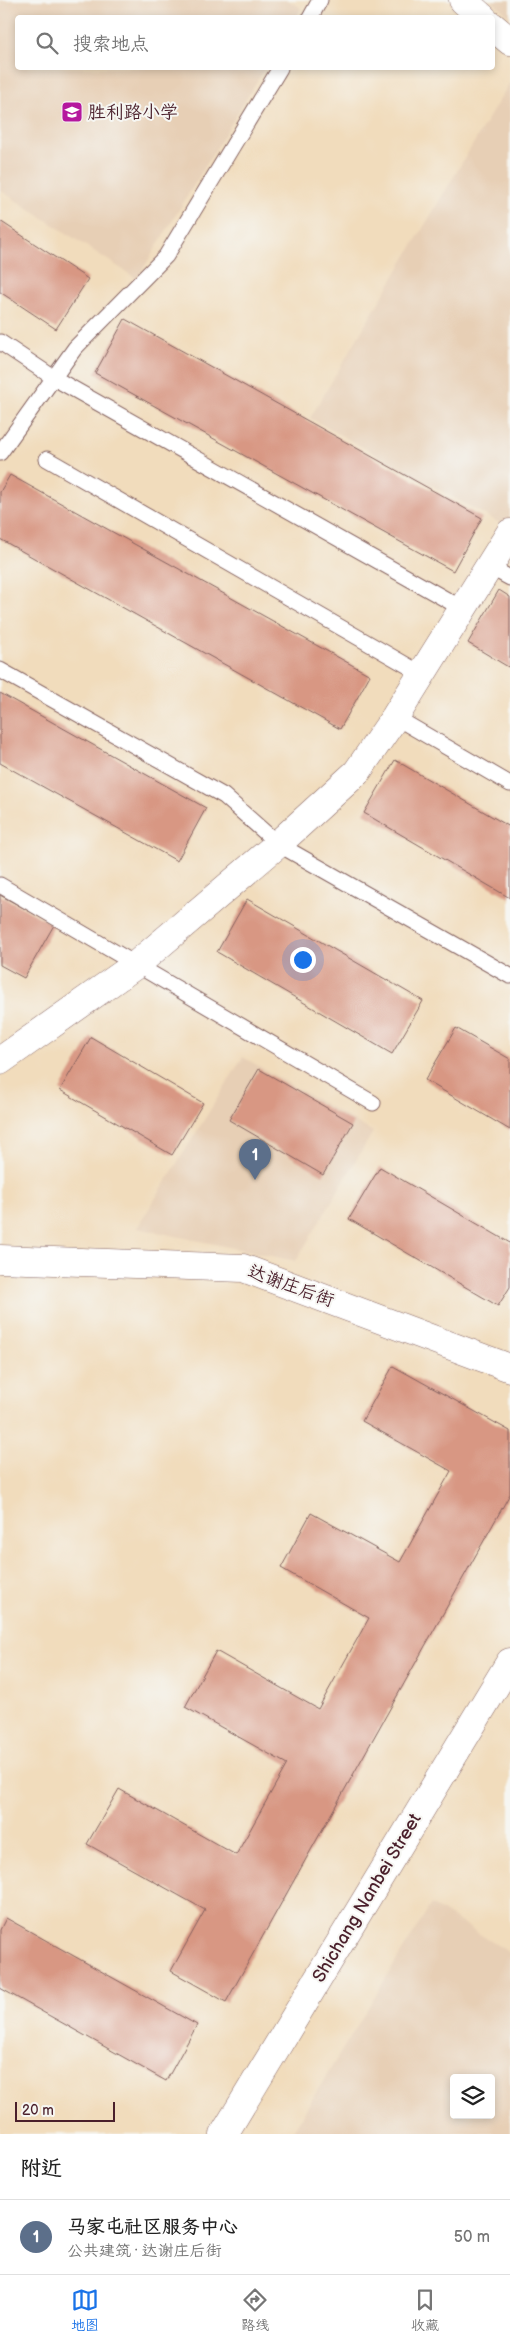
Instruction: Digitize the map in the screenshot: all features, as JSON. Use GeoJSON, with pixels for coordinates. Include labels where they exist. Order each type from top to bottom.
{"type":"FeatureCollection","features":[{"type":"Feature","properties":{"kind":"street"},"geometry":{"type":"LineString","coordinates":[[464,0],[480,15]]}},
{"type":"Feature","properties":{"kind":"street"},"geometry":{"type":"LineString","coordinates":[[495,28],[510,41]]}},
{"type":"Feature","properties":{"kind":"street"},"geometry":{"type":"LineString","coordinates":[[0,1061],[137,964],[278,844],[357,772],[395,717],[463,609],[500,572],[510,533]]}},
{"type":"Feature","properties":{"kind":"street","name":"达谢庄后街"},"geometry":{"type":"LineString","coordinates":[[0,1259],[243,1268],[510,1368]]}},
{"type":"Feature","properties":{"kind":"street","name":"Shichang Nanbei Street"},"geometry":{"type":"LineString","coordinates":[[224,2134],[510,1662]]}},
{"type":"Feature","properties":{"kind":"lane"},"geometry":{"type":"LineString","coordinates":[[312,15],[320,0]]}},
{"type":"Feature","properties":{"kind":"lane"},"geometry":{"type":"LineString","coordinates":[[0,454],[75,348],[166,256],[279,70]]}},
{"type":"Feature","properties":{"kind":"lane"},"geometry":{"type":"LineString","coordinates":[[0,342],[54,378],[463,609]]}},
{"type":"Feature","properties":{"kind":"lane"},"geometry":{"type":"LineString","coordinates":[[47,459],[422,674]]}},
{"type":"Feature","properties":{"kind":"lane"},"geometry":{"type":"LineString","coordinates":[[0,670],[224,796],[278,844],[510,976]]}},
{"type":"Feature","properties":{"kind":"lane"},"geometry":{"type":"LineString","coordinates":[[395,717],[510,784]]}},
{"type":"Feature","properties":{"kind":"lane"},"geometry":{"type":"LineString","coordinates":[[0,885],[373,1103]]}},
{"type":"Feature","properties":{"kind":"shaded area","name":"胜利路小学"},"geometry":{"type":"Polygon","coordinates":[[[0,0],[288,0],[301,8],[298,15],[15,15],[15,70],[264,70],[137,279],[0,190],[0,0]]]}},
{"type":"Feature","properties":{"kind":"shaded area"},"geometry":{"type":"Polygon","coordinates":[[[491,0],[510,0],[510,17],[491,0]]]}},
{"type":"Feature","properties":{"kind":"shaded area"},"geometry":{"type":"Polygon","coordinates":[[[510,82],[510,523],[507,527],[310,418],[510,82]]]}},
{"type":"Feature","properties":{"kind":"shaded area"},"geometry":{"type":"Polygon","coordinates":[[[243,1057],[373,1132],[296,1261],[137,1228],[243,1057]]]}},
{"type":"Feature","properties":{"kind":"shaded area"},"geometry":{"type":"Polygon","coordinates":[[[431,1904],[510,1953],[510,2134],[291,2134],[431,1904]]]}},
{"type":"Feature","properties":{"kind":"building"},"geometry":{"type":"Polygon","coordinates":[[[0,221],[88,279],[56,329],[0,292],[0,221]]]}},
{"type":"Feature","properties":{"kind":"building"},"geometry":{"type":"Polygon","coordinates":[[[125,319],[482,518],[453,571],[95,373],[125,319]]]}},
{"type":"Feature","properties":{"kind":"building"},"geometry":{"type":"Polygon","coordinates":[[[10,475],[370,675],[340,729],[0,539],[0,492],[10,475]]]}},
{"type":"Feature","properties":{"kind":"building"},"geometry":{"type":"Polygon","coordinates":[[[499,590],[510,597],[510,668],[468,643],[499,590]]]}},
{"type":"Feature","properties":{"kind":"building"},"geometry":{"type":"Polygon","coordinates":[[[0,693],[206,808],[177,861],[0,763],[0,693]]]}},
{"type":"Feature","properties":{"kind":"building"},"geometry":{"type":"Polygon","coordinates":[[[395,760],[510,827],[510,898],[364,813],[395,760]]]}},
{"type":"Feature","properties":{"kind":"building"},"geometry":{"type":"Polygon","coordinates":[[[0,895],[54,925],[24,978],[0,965],[0,895]]]}},
{"type":"Feature","properties":{"kind":"building"},"geometry":{"type":"Polygon","coordinates":[[[247,899],[423,1001],[392,1054],[217,952],[247,899]]]}},
{"type":"Feature","properties":{"kind":"building"},"geometry":{"type":"Polygon","coordinates":[[[456,1028],[510,1059],[510,1130],[425,1080],[456,1028]]]}},
{"type":"Feature","properties":{"kind":"building"},"geometry":{"type":"Polygon","coordinates":[[[91,1037],[203,1103],[172,1155],[60,1090],[91,1037]]]}},
{"type":"Feature","properties":{"kind":"building"},"geometry":{"type":"Polygon","coordinates":[[[259,1069],[353,1123],[323,1175],[229,1120],[259,1069]]]}},
{"type":"Feature","properties":{"kind":"building"},"geometry":{"type":"Polygon","coordinates":[[[380,1167],[510,1243],[510,1287],[498,1306],[349,1219],[380,1167]]]}},
{"type":"Feature","properties":{"kind":"building"},"geometry":{"type":"Polygon","coordinates":[[[393,1366],[510,1431],[510,1494],[226,2002],[171,1971],[205,1910],[87,1844],[119,1789],[236,1855],[287,1764],[185,1707],[216,1651],[318,1709],[369,1618],[281,1568],[311,1513],[400,1562],[451,1471],[362,1421],[393,1366]]]}},
{"type":"Feature","properties":{"kind":"building"},"geometry":{"type":"Polygon","coordinates":[[[6,1918],[197,2025],[166,2081],[0,1988],[0,1930],[6,1918]]]}},
{"type":"Feature","properties":{"kind":"place","name":"胜利路小学"},"geometry":{"type":"Point","coordinates":[72,112]}},
{"type":"Feature","properties":{"kind":"place","name":"马家屯社区服务中心"},"geometry":{"type":"Point","coordinates":[255,1180]}}]}
